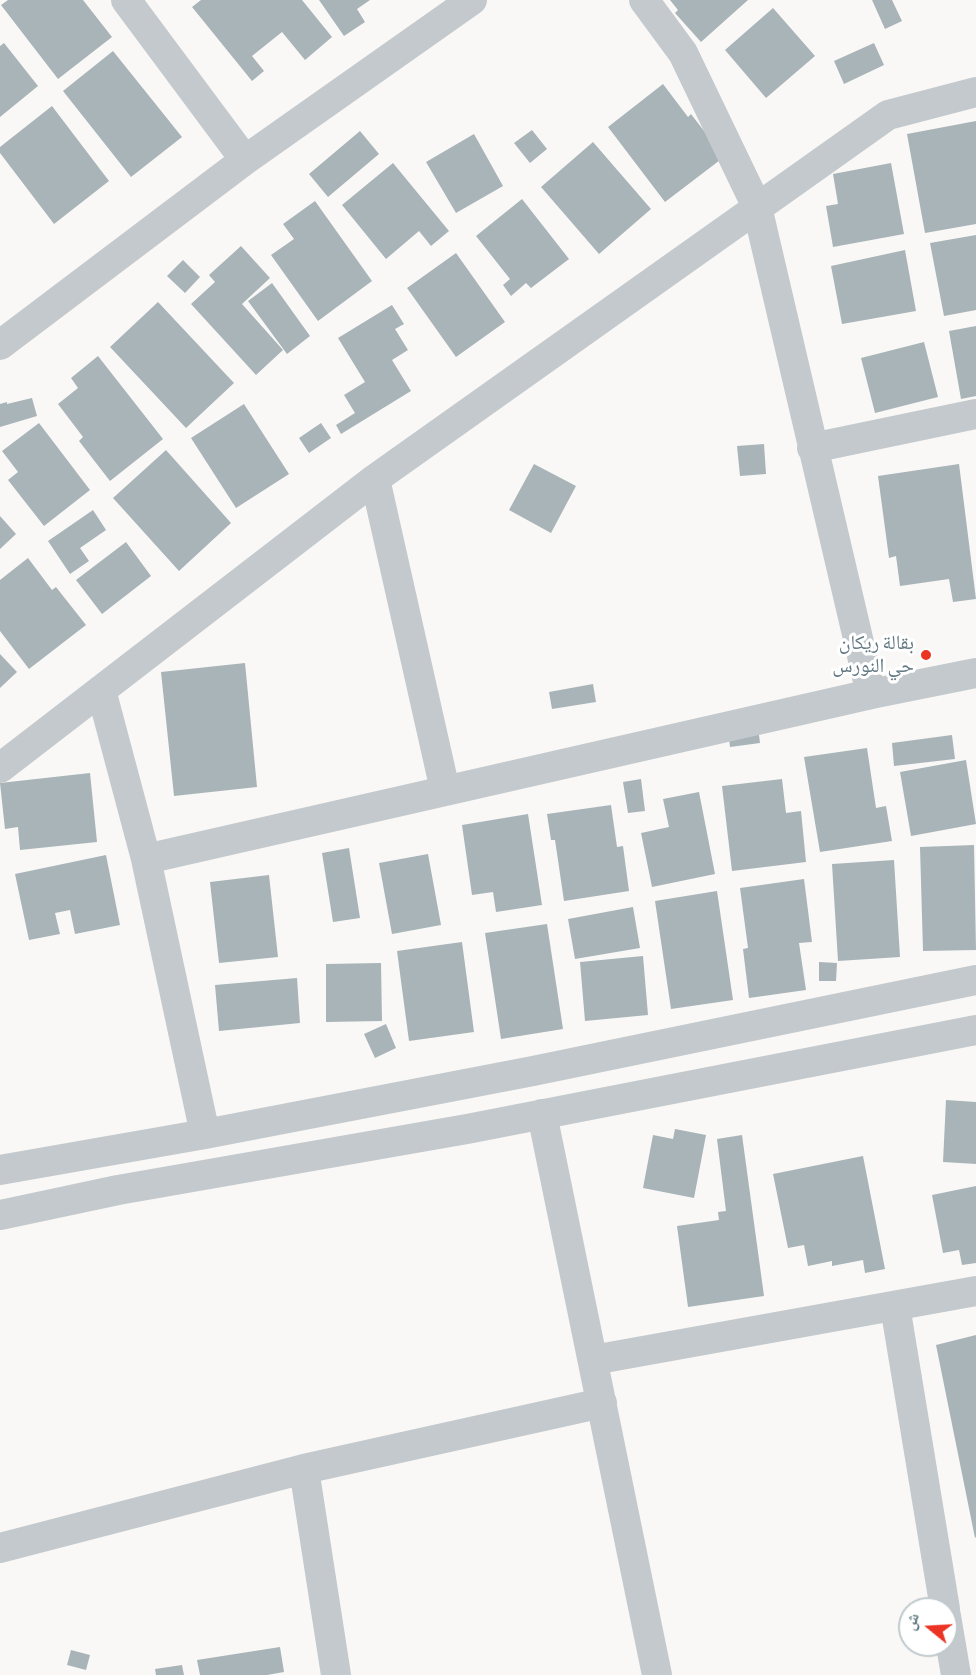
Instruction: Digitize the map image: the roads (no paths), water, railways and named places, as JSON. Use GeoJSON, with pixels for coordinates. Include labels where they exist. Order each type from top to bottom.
{"type":"FeatureCollection","features":[{"type":"Feature","properties":{"kind":"street"},"geometry":{"type":"LineString","coordinates":[[126,0],[245,160]]}},
{"type":"Feature","properties":{"kind":"street"},"geometry":{"type":"LineString","coordinates":[[0,345],[245,160],[472,0]]}},
{"type":"Feature","properties":{"kind":"street"},"geometry":{"type":"LineString","coordinates":[[644,0],[683,53],[757,207],[871,694]]}},
{"type":"Feature","properties":{"kind":"street"},"geometry":{"type":"LineString","coordinates":[[0,768],[375,479],[888,115],[976,92]]}},
{"type":"Feature","properties":{"kind":"street"},"geometry":{"type":"LineString","coordinates":[[812,448],[976,414]]}},
{"type":"Feature","properties":{"kind":"street"},"geometry":{"type":"LineString","coordinates":[[375,479],[445,790]]}},
{"type":"Feature","properties":{"kind":"street"},"geometry":{"type":"LineString","coordinates":[[146,859],[871,694],[976,673]]}},
{"type":"Feature","properties":{"kind":"street"},"geometry":{"type":"LineString","coordinates":[[101,690],[146,859],[205,1134]]}},
{"type":"Feature","properties":{"kind":"street"},"geometry":{"type":"LineString","coordinates":[[0,1170],[205,1134],[533,1071],[976,980]]}},
{"type":"Feature","properties":{"kind":"street"},"geometry":{"type":"LineString","coordinates":[[0,1215],[118,1190],[542,1114],[976,1030]]}},
{"type":"Feature","properties":{"kind":"street"},"geometry":{"type":"LineString","coordinates":[[542,1114],[657,1675]]}},
{"type":"Feature","properties":{"kind":"street"},"geometry":{"type":"LineString","coordinates":[[593,1360],[976,1291]]}},
{"type":"Feature","properties":{"kind":"street"},"geometry":{"type":"LineString","coordinates":[[895,1306],[943,1597]]}},
{"type":"Feature","properties":{"kind":"street"},"geometry":{"type":"LineString","coordinates":[[0,1548],[304,1469],[602,1403]]}},
{"type":"Feature","properties":{"kind":"street"},"geometry":{"type":"LineString","coordinates":[[304,1469],[336,1675]]}},
{"type":"Feature","properties":{"kind":"street"},"geometry":{"type":"LineString","coordinates":[[953,1657],[956,1675]]}},
{"type":"Feature","properties":{"kind":"place","name":"بقالة ريكان حي النورس"},"geometry":{"type":"Point","coordinates":[926,655]}}]}
